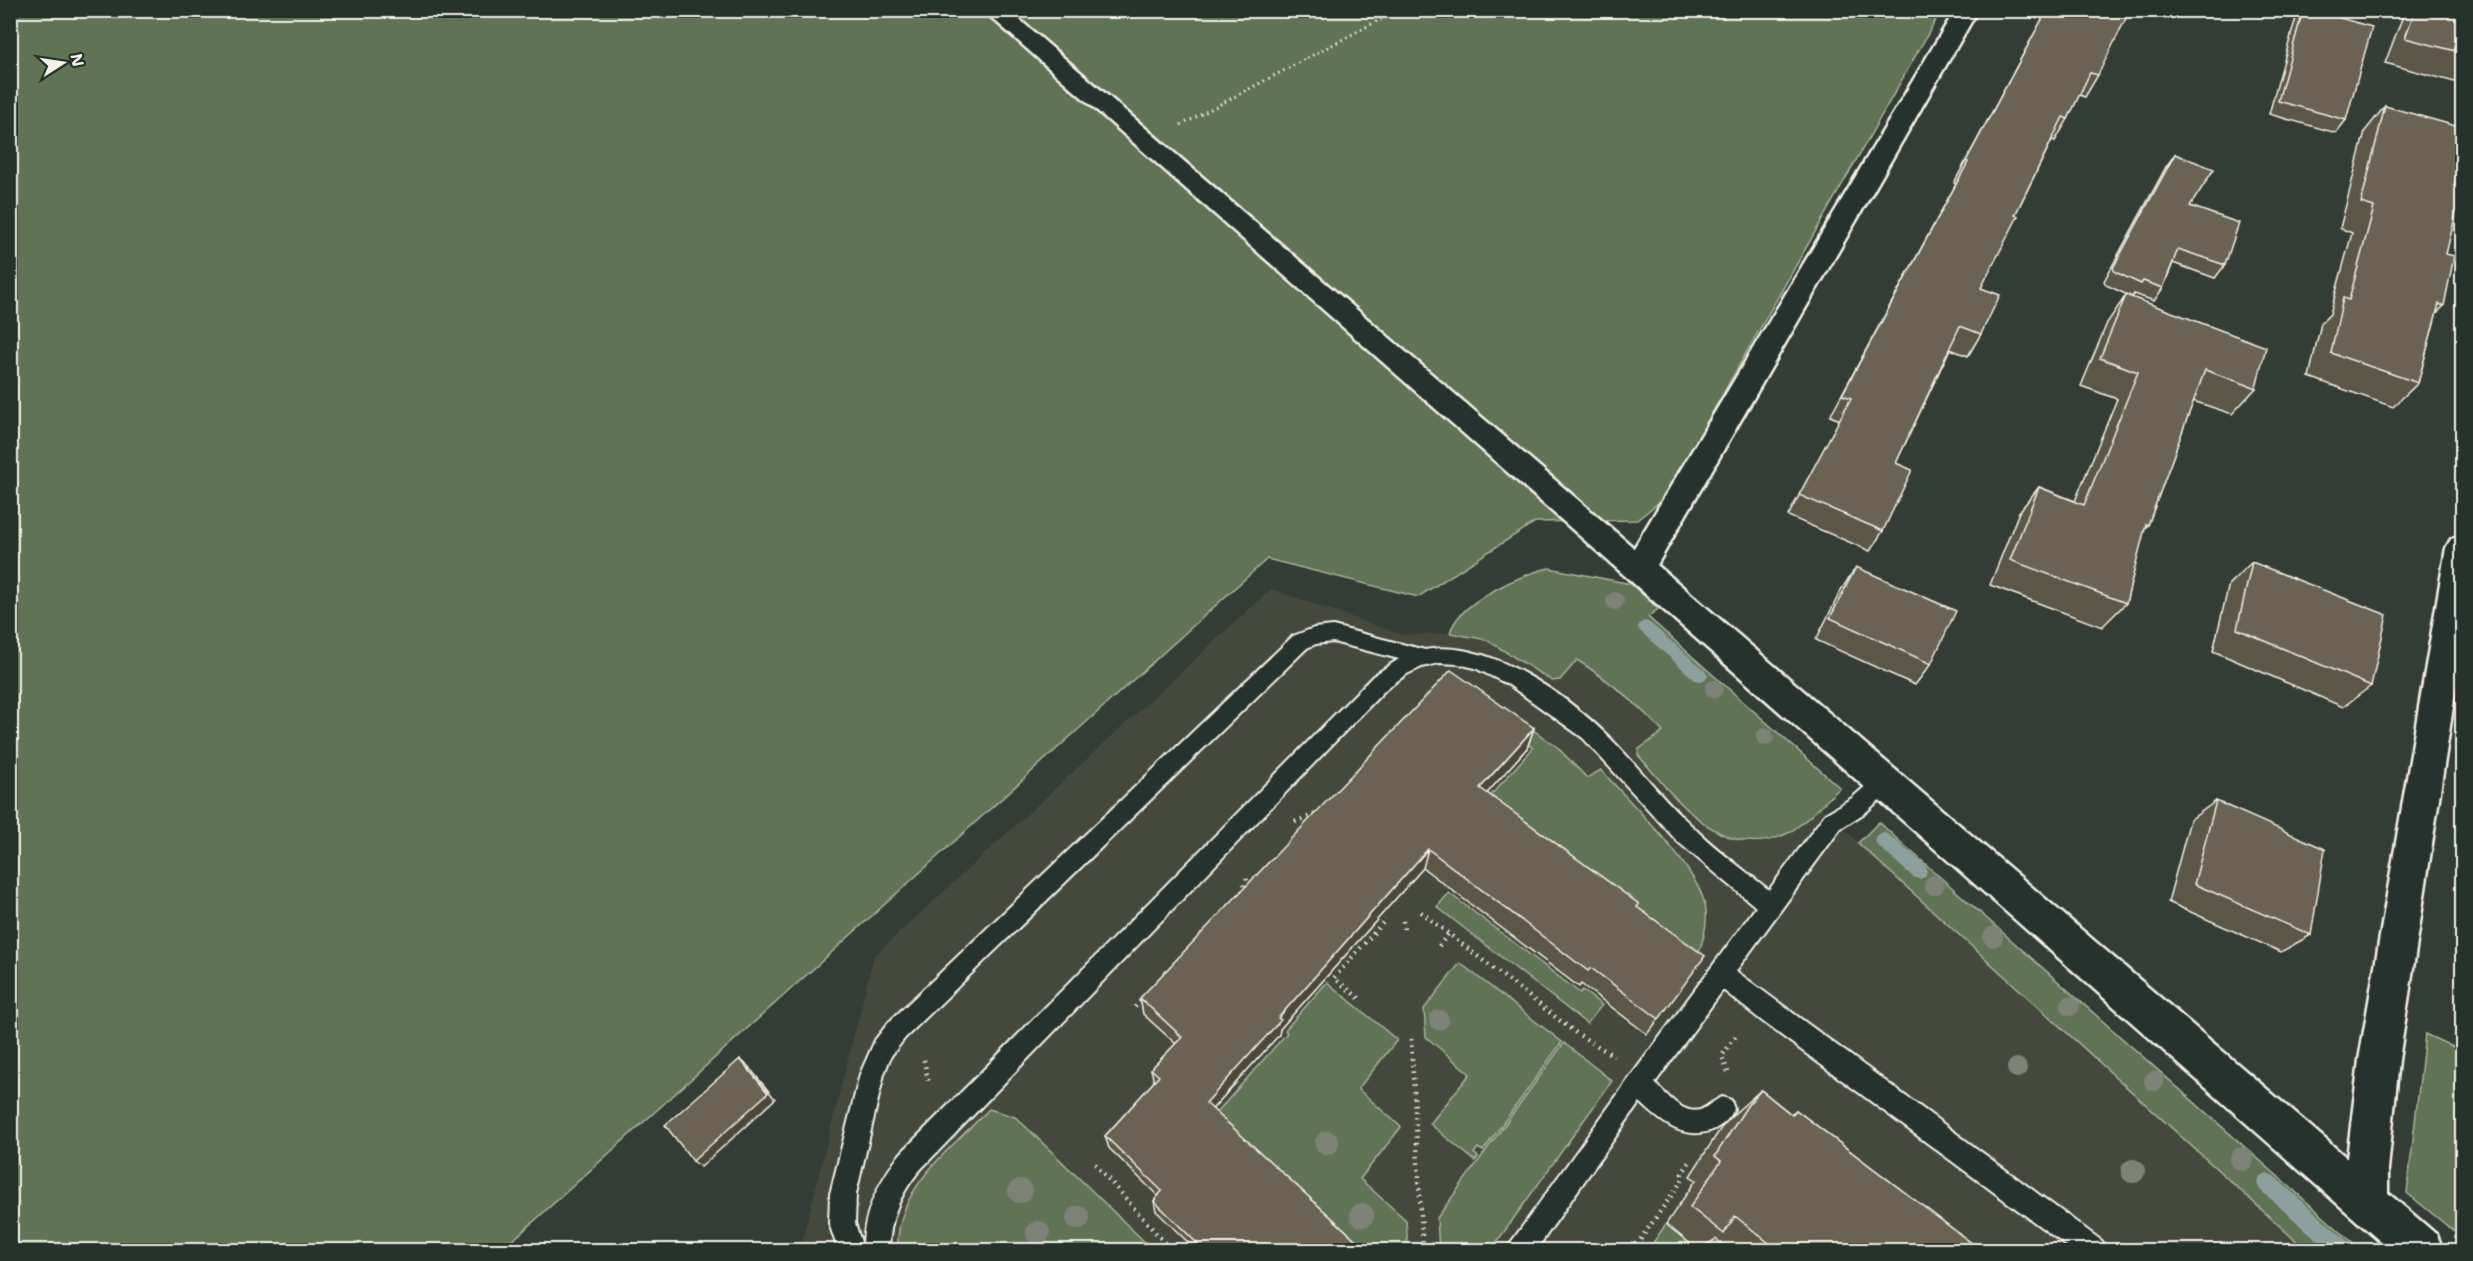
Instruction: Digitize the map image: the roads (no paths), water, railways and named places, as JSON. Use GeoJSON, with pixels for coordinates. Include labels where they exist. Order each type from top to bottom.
{"type":"FeatureCollection","features":[{"type":"Feature","properties":{"kind":"street"},"geometry":{"type":"LineString","coordinates":[[994,10],[1639,568],[2422,1251]]}},
{"type":"Feature","properties":{"kind":"street"},"geometry":{"type":"LineString","coordinates":[[1639,568],[1967,10]]}},
{"type":"Feature","properties":{"kind":"street"},"geometry":{"type":"LineString","coordinates":[[2367,1203],[2367,1169],[2379,1060],[2463,548]]}},
{"type":"Feature","properties":{"kind":"lane"},"geometry":{"type":"LineString","coordinates":[[851,1251],[842,1223],[845,1185],[872,1074],[883,1048],[897,1030],[1300,642],[1314,636],[1333,634],[1423,657]]}},
{"type":"Feature","properties":{"kind":"lane"},"geometry":{"type":"LineString","coordinates":[[876,1251],[876,1231],[884,1201],[910,1162],[1380,682],[1401,666],[1423,657],[1451,654],[1465,656],[1497,667],[1578,721],[1675,824],[1770,905]]}},
{"type":"Feature","properties":{"kind":"lane"},"geometry":{"type":"LineString","coordinates":[[1521,1251],[1641,1081],[1833,821],[1859,805],[1884,783]]}},
{"type":"Feature","properties":{"kind":"lane"},"geometry":{"type":"LineString","coordinates":[[1721,974],[1757,1004],[2093,1251]]}},
{"type":"Feature","properties":{"kind":"lane"},"geometry":{"type":"LineString","coordinates":[[1641,1081],[1681,1120],[1698,1122],[1708,1120],[1722,1108]]}},
{"type":"Feature","properties":{"kind":"waterway"},"geometry":{"type":"LineString","coordinates":[[1645,627],[1700,675]]}},
{"type":"Feature","properties":{"kind":"waterway"},"geometry":{"type":"LineString","coordinates":[[1883,840],[1919,871]]}},
{"type":"Feature","properties":{"kind":"waterway"},"geometry":{"type":"LineString","coordinates":[[2267,1183],[2343,1250]]}}]}
